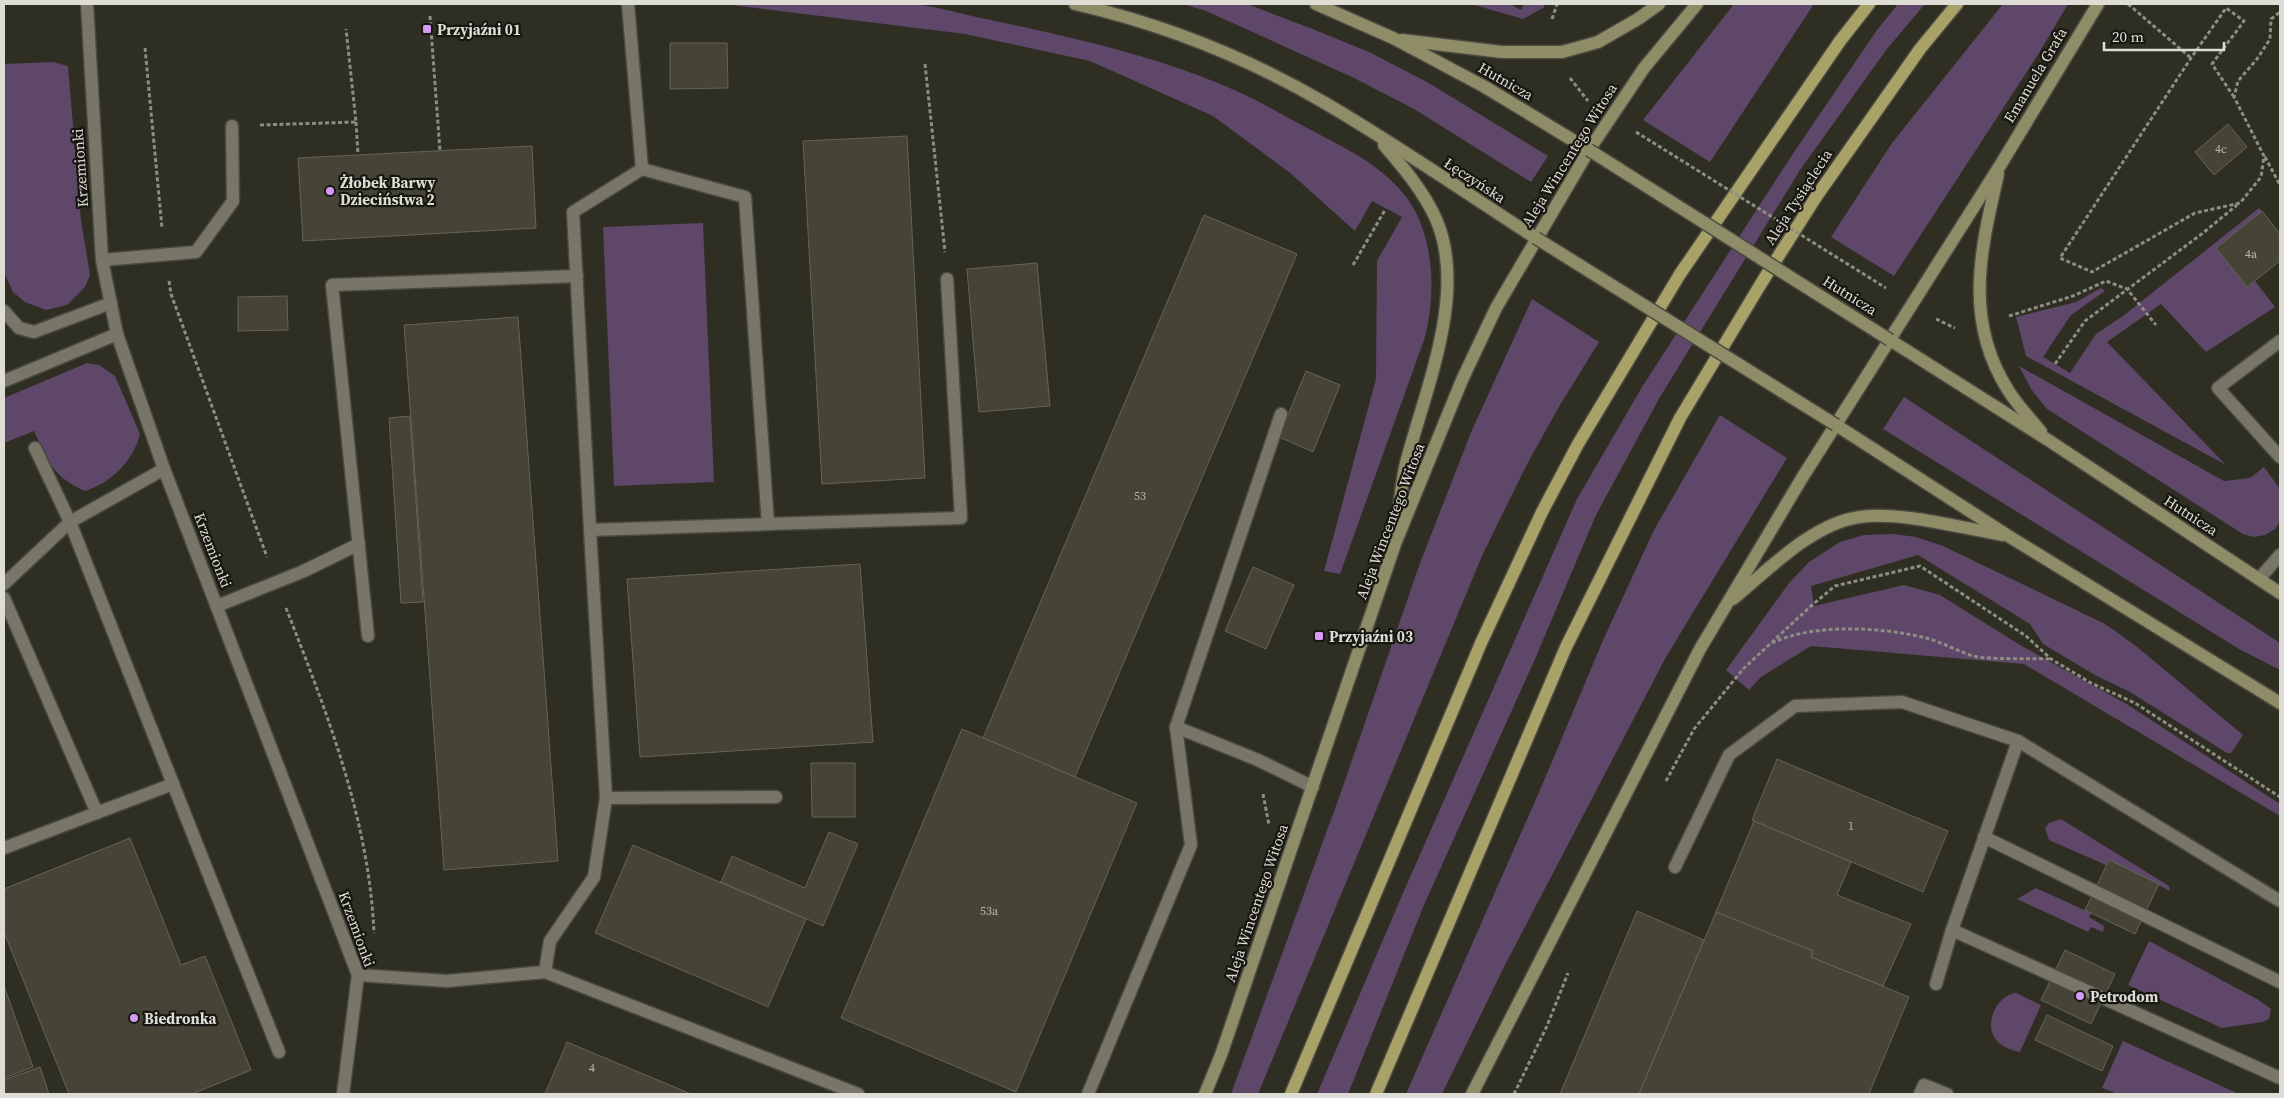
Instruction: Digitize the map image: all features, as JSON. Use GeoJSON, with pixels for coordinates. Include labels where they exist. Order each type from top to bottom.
{"type":"FeatureCollection","features":[{"type":"Feature","properties":{"kind":"main road"},"geometry":{"type":"LineString","coordinates":[[1291,1094],[1481,643],[1542,512],[1609,390],[1680,274],[1840,41],[1870,4]]}},
{"type":"Feature","properties":{"kind":"main road","name":"Aleja Tysiąclecia"},"geometry":{"type":"LineString","coordinates":[[1376,1094],[1566,648],[1680,418],[1816,197],[1914,57],[1957,4]]}},
{"type":"Feature","properties":{"kind":"street","name":"Krzemionki"},"geometry":{"type":"LineString","coordinates":[[86,4],[102,260],[117,334],[164,469],[358,975],[343,1094]]}},
{"type":"Feature","properties":{"kind":"street"},"geometry":{"type":"LineString","coordinates":[[628,4],[642,169]]}},
{"type":"Feature","properties":{"kind":"street","name":"Łęczyńska"},"geometry":{"type":"LineString","coordinates":[[1075,4],[1122,15],[1193,40],[1271,75],[1325,103],[1536,238],[1836,425]]}},
{"type":"Feature","properties":{"kind":"street"},"geometry":{"type":"LineString","coordinates":[[1316,4],[1394,39],[1502,52],[1562,52],[1598,42],[1638,19],[1659,4]]}},
{"type":"Feature","properties":{"kind":"street","name":"Aleja Wincentego Witosa"},"geometry":{"type":"LineString","coordinates":[[1205,1094],[1221,1055],[1395,544],[1466,371],[1496,308],[1589,150],[1644,68],[1697,4]]}},
{"type":"Feature","properties":{"kind":"street","name":"Emanuela Grafa"},"geometry":{"type":"LineString","coordinates":[[1890,340],[2098,4]]}},
{"type":"Feature","properties":{"kind":"street","name":"Hutnicza"},"geometry":{"type":"LineString","coordinates":[[1394,39],[1485,87],[1589,150],[2048,440],[2280,593]]}},
{"type":"Feature","properties":{"kind":"street"},"geometry":{"type":"LineString","coordinates":[[102,260],[196,252],[234,201],[232,126]]}},
{"type":"Feature","properties":{"kind":"street"},"geometry":{"type":"LineString","coordinates":[[1376,135],[1405,170],[1436,219],[1446,254],[1448,284],[1443,326],[1405,465],[1395,544]]}},
{"type":"Feature","properties":{"kind":"street"},"geometry":{"type":"LineString","coordinates":[[2000,164],[1983,239],[1978,297],[1982,324],[1992,358],[2008,390],[2048,440]]}},
{"type":"Feature","properties":{"kind":"street"},"geometry":{"type":"LineString","coordinates":[[545,972],[550,941],[594,877],[606,798],[573,212],[642,169],[745,197],[768,524]]}},
{"type":"Feature","properties":{"kind":"street"},"geometry":{"type":"LineString","coordinates":[[368,636],[332,285],[577,276]]}},
{"type":"Feature","properties":{"kind":"street"},"geometry":{"type":"LineString","coordinates":[[590,530],[961,518],[948,278]]}},
{"type":"Feature","properties":{"kind":"street"},"geometry":{"type":"LineString","coordinates":[[4,311],[19,328],[34,332],[111,303]]}},
{"type":"Feature","properties":{"kind":"street"},"geometry":{"type":"LineString","coordinates":[[4,381],[117,334]]}},
{"type":"Feature","properties":{"kind":"street"},"geometry":{"type":"LineString","coordinates":[[1472,1094],[1655,733],[1725,606],[1890,340]]}},
{"type":"Feature","properties":{"kind":"street"},"geometry":{"type":"LineString","coordinates":[[2280,341],[2218,388],[2280,457]]}},
{"type":"Feature","properties":{"kind":"street"},"geometry":{"type":"LineString","coordinates":[[1088,1094],[1191,846],[1176,727],[1281,414]]}},
{"type":"Feature","properties":{"kind":"street"},"geometry":{"type":"LineString","coordinates":[[1836,425],[2010,536],[2280,703]]}},
{"type":"Feature","properties":{"kind":"street"},"geometry":{"type":"LineString","coordinates":[[35,448],[70,522],[279,1052]]}},
{"type":"Feature","properties":{"kind":"street"},"geometry":{"type":"LineString","coordinates":[[4,584],[70,522],[164,469]]}},
{"type":"Feature","properties":{"kind":"street"},"geometry":{"type":"LineString","coordinates":[[1725,606],[1805,541],[1832,525],[1859,517],[1891,516],[2010,536]]}},
{"type":"Feature","properties":{"kind":"street"},"geometry":{"type":"LineString","coordinates":[[217,606],[304,571],[359,544]]}},
{"type":"Feature","properties":{"kind":"street"},"geometry":{"type":"LineString","coordinates":[[2260,579],[2280,555]]}},
{"type":"Feature","properties":{"kind":"street"},"geometry":{"type":"LineString","coordinates":[[4,598],[97,813]]}},
{"type":"Feature","properties":{"kind":"street"},"geometry":{"type":"LineString","coordinates":[[1675,866],[1729,755],[1795,706],[1902,702],[2018,742],[2280,901]]}},
{"type":"Feature","properties":{"kind":"street"},"geometry":{"type":"LineString","coordinates":[[1176,727],[1258,760],[1313,787]]}},
{"type":"Feature","properties":{"kind":"street"},"geometry":{"type":"LineString","coordinates":[[1936,984],[1952,930],[2018,742]]}},
{"type":"Feature","properties":{"kind":"street"},"geometry":{"type":"LineString","coordinates":[[4,848],[173,784]]}},
{"type":"Feature","properties":{"kind":"street"},"geometry":{"type":"LineString","coordinates":[[606,798],[776,797]]}},
{"type":"Feature","properties":{"kind":"street"},"geometry":{"type":"LineString","coordinates":[[1984,837],[2280,982]]}},
{"type":"Feature","properties":{"kind":"street"},"geometry":{"type":"LineString","coordinates":[[1952,930],[2280,1078]]}},
{"type":"Feature","properties":{"kind":"street"},"geometry":{"type":"LineString","coordinates":[[358,975],[447,980],[545,972],[858,1094]]}},
{"type":"Feature","properties":{"kind":"street"},"geometry":{"type":"LineString","coordinates":[[1920,1094],[1924,1085],[1947,1094]]}},
{"type":"Feature","properties":{"kind":"path"},"geometry":{"type":"LineString","coordinates":[[1552,19],[1557,4]]}},
{"type":"Feature","properties":{"kind":"path"},"geometry":{"type":"LineString","coordinates":[[2128,4],[2190,58]]}},
{"type":"Feature","properties":{"kind":"path"},"geometry":{"type":"LineString","coordinates":[[2240,203],[2195,213],[2092,272],[2060,258],[2190,58],[2226,8],[2244,21],[2212,64],[2234,97],[2280,185]]}},
{"type":"Feature","properties":{"kind":"path"},"geometry":{"type":"LineString","coordinates":[[2234,97],[2238,81],[2257,59],[2270,39],[2272,19],[2280,12]]}},
{"type":"Feature","properties":{"kind":"path"},"geometry":{"type":"LineString","coordinates":[[430,16],[440,151]]}},
{"type":"Feature","properties":{"kind":"path"},"geometry":{"type":"LineString","coordinates":[[346,29],[358,154]]}},
{"type":"Feature","properties":{"kind":"path"},"geometry":{"type":"LineString","coordinates":[[145,48],[164,255],[172,294],[276,582],[331,725],[364,842],[372,895],[376,976]]}},
{"type":"Feature","properties":{"kind":"path"},"geometry":{"type":"LineString","coordinates":[[925,64],[948,278]]}},
{"type":"Feature","properties":{"kind":"path"},"geometry":{"type":"LineString","coordinates":[[1568,75],[1588,101]]}},
{"type":"Feature","properties":{"kind":"path"},"geometry":{"type":"LineString","coordinates":[[232,126],[356,122]]}},
{"type":"Feature","properties":{"kind":"path"},"geometry":{"type":"LineString","coordinates":[[1636,132],[1886,288]]}},
{"type":"Feature","properties":{"kind":"path"},"geometry":{"type":"LineString","coordinates":[[2055,364],[2085,321],[2240,203],[2262,177],[2264,156]]}},
{"type":"Feature","properties":{"kind":"path"},"geometry":{"type":"LineString","coordinates":[[1353,265],[1385,210]]}},
{"type":"Feature","properties":{"kind":"path"},"geometry":{"type":"LineString","coordinates":[[2006,317],[2073,296],[2106,281],[2127,289],[2156,325]]}},
{"type":"Feature","properties":{"kind":"path"},"geometry":{"type":"LineString","coordinates":[[1933,317],[1960,330]]}},
{"type":"Feature","properties":{"kind":"path"},"geometry":{"type":"LineString","coordinates":[[1663,788],[1694,729],[1744,668],[1766,645],[1835,586],[1920,566],[2026,636],[2051,659],[2091,683],[2135,703],[2280,797]]}},
{"type":"Feature","properties":{"kind":"path"},"geometry":{"type":"LineString","coordinates":[[1766,645],[1784,637],[1833,629],[1888,631],[1927,638],[1974,656],[2051,659]]}},
{"type":"Feature","properties":{"kind":"path"},"geometry":{"type":"LineString","coordinates":[[1514,1094],[1547,1026],[1570,968]]}},
{"type":"Feature","properties":{"kind":"shaded area"},"geometry":{"type":"Polygon","coordinates":[[[862,2],[917,5],[1050,33],[1114,49],[1178,68],[1248,96],[1359,156],[1393,182],[1414,208],[1422,226],[1430,264],[1431,303],[1424,340],[1340,574],[1324,571],[1376,379],[1377,261],[1402,217],[1372,201],[1355,231],[1289,172],[1213,116],[1090,61],[965,34],[723,4],[862,2]]]}},
{"type":"Feature","properties":{"kind":"shaded area"},"geometry":{"type":"Polygon","coordinates":[[[1183,4],[1247,4],[1369,52],[1427,82],[1548,156],[1531,182],[1414,109],[1352,77],[1206,11],[1183,4]]]}},
{"type":"Feature","properties":{"kind":"shaded area"},"geometry":{"type":"Polygon","coordinates":[[[1471,4],[1510,4],[1521,10],[1524,4],[1546,4],[1543,8],[1523,19],[1471,4]]]}},
{"type":"Feature","properties":{"kind":"shaded area"},"geometry":{"type":"Polygon","coordinates":[[[1734,4],[1814,4],[1710,162],[1643,120],[1734,4]]]}},
{"type":"Feature","properties":{"kind":"shaded area"},"geometry":{"type":"Polygon","coordinates":[[[1898,4],[1925,4],[1887,49],[1800,170],[1660,397],[1596,515],[1535,659],[1424,905],[1348,1094],[1317,1094],[1403,893],[1577,499],[1642,387],[1792,155],[1877,30],[1898,4]]]}},
{"type":"Feature","properties":{"kind":"shaded area"},"geometry":{"type":"Polygon","coordinates":[[[2003,4],[2068,4],[2039,53],[1894,276],[1831,237],[1892,143],[2003,4]]]}},
{"type":"Feature","properties":{"kind":"shaded area"},"geometry":{"type":"Polygon","coordinates":[[[53,62],[68,66],[81,220],[90,275],[85,287],[67,305],[46,310],[25,302],[13,292],[4,272],[4,64],[53,62]]]}},
{"type":"Feature","properties":{"kind":"shaded area"},"geometry":{"type":"Polygon","coordinates":[[[2259,208],[2262,211],[2216,248],[2247,287],[2255,281],[2275,307],[2206,352],[2161,304],[2107,342],[2226,465],[2026,356],[2016,317],[2076,302],[2101,288],[2105,291],[2071,315],[2043,357],[2070,373],[2096,334],[2123,316],[2259,208]]]}},
{"type":"Feature","properties":{"kind":"shaded area"},"geometry":{"type":"Polygon","coordinates":[[[703,223],[714,482],[614,486],[603,227],[703,223]]]}},
{"type":"Feature","properties":{"kind":"shaded area"},"geometry":{"type":"Polygon","coordinates":[[[1532,299],[1599,342],[1560,405],[1526,466],[1482,556],[1258,1094],[1231,1094],[1341,792],[1420,563],[1472,430],[1532,299]]]}},
{"type":"Feature","properties":{"kind":"shaded area"},"geometry":{"type":"Polygon","coordinates":[[[87,363],[99,365],[115,376],[140,434],[133,453],[120,469],[104,482],[85,491],[74,486],[58,474],[34,431],[4,443],[4,398],[87,363]]]}},
{"type":"Feature","properties":{"kind":"shaded area"},"geometry":{"type":"Polygon","coordinates":[[[2019,366],[2224,481],[2250,478],[2264,467],[2280,489],[2280,521],[2275,529],[2265,535],[2254,537],[2243,534],[2047,409],[2031,389],[2019,366]]]}},
{"type":"Feature","properties":{"kind":"shaded area"},"geometry":{"type":"Polygon","coordinates":[[[1904,397],[2280,643],[2280,670],[2239,649],[1883,429],[1904,397]]]}},
{"type":"Feature","properties":{"kind":"shaded area"},"geometry":{"type":"Polygon","coordinates":[[[1720,415],[1787,458],[1666,657],[1505,965],[1442,1094],[1406,1094],[1540,790],[1604,638],[1654,530],[1720,415]]]}},
{"type":"Feature","properties":{"kind":"shaded area"},"geometry":{"type":"Polygon","coordinates":[[[1893,534],[1916,537],[1943,546],[2105,624],[2136,646],[2243,735],[2231,753],[2227,753],[2130,692],[2095,675],[2043,644],[2030,624],[1918,555],[1811,586],[1814,606],[1904,585],[1940,595],[2020,645],[2125,703],[2280,804],[2280,816],[2024,664],[1811,646],[1761,677],[1749,690],[1726,670],[1789,583],[1809,562],[1840,542],[1864,535],[1893,534]]]}},
{"type":"Feature","properties":{"kind":"shaded area"},"geometry":{"type":"Polygon","coordinates":[[[2061,819],[2169,886],[2170,891],[2109,860],[2106,865],[2049,840],[2045,828],[2049,823],[2061,819]]]}},
{"type":"Feature","properties":{"kind":"shaded area"},"geometry":{"type":"Polygon","coordinates":[[[2036,888],[2091,913],[2089,917],[2104,926],[2103,932],[2091,927],[2088,932],[2017,899],[2036,888]]]}},
{"type":"Feature","properties":{"kind":"shaded area"},"geometry":{"type":"Polygon","coordinates":[[[2149,941],[2257,999],[2271,1009],[2269,1019],[2263,1022],[2222,1028],[2128,985],[2149,941]]]}},
{"type":"Feature","properties":{"kind":"shaded area"},"geometry":{"type":"Polygon","coordinates":[[[2016,993],[2041,1005],[2020,1052],[2000,1044],[1993,1036],[1991,1028],[1991,1020],[1997,1005],[2002,999],[2016,993]]]}},
{"type":"Feature","properties":{"kind":"shaded area"},"geometry":{"type":"Polygon","coordinates":[[[2123,1041],[2239,1094],[2118,1094],[2102,1088],[2123,1041]]]}},
{"type":"Feature","properties":{"kind":"building"},"geometry":{"type":"Polygon","coordinates":[[[670,43],[727,43],[728,88],[670,89],[670,43]]]}},
{"type":"Feature","properties":{"kind":"building"},"geometry":{"type":"Polygon","coordinates":[[[2228,124],[2247,147],[2214,175],[2195,152],[2228,124]]]}},
{"type":"Feature","properties":{"kind":"building"},"geometry":{"type":"Polygon","coordinates":[[[907,136],[925,478],[822,484],[803,141],[907,136]]]}},
{"type":"Feature","properties":{"kind":"building"},"geometry":{"type":"Polygon","coordinates":[[[532,146],[536,228],[303,241],[298,158],[532,146]]]}},
{"type":"Feature","properties":{"kind":"building"},"geometry":{"type":"Polygon","coordinates":[[[2262,211],[2280,234],[2280,261],[2247,287],[2216,248],[2262,211]]]}},
{"type":"Feature","properties":{"kind":"building"},"geometry":{"type":"Polygon","coordinates":[[[1204,215],[1297,254],[1075,777],[983,738],[1204,215]]]}},
{"type":"Feature","properties":{"kind":"building"},"geometry":{"type":"Polygon","coordinates":[[[1037,263],[1050,406],[979,412],[967,269],[1037,263]]]}},
{"type":"Feature","properties":{"kind":"building"},"geometry":{"type":"Polygon","coordinates":[[[287,296],[288,330],[238,331],[238,297],[287,296]]]}},
{"type":"Feature","properties":{"kind":"building"},"geometry":{"type":"Polygon","coordinates":[[[518,317],[558,861],[444,870],[404,325],[518,317]]]}},
{"type":"Feature","properties":{"kind":"building"},"geometry":{"type":"Polygon","coordinates":[[[1306,371],[1340,385],[1313,452],[1279,437],[1306,371]]]}},
{"type":"Feature","properties":{"kind":"building"},"geometry":{"type":"Polygon","coordinates":[[[410,416],[423,602],[401,603],[389,418],[410,416]]]}},
{"type":"Feature","properties":{"kind":"building"},"geometry":{"type":"Polygon","coordinates":[[[860,564],[873,742],[640,757],[627,579],[860,564]]]}},
{"type":"Feature","properties":{"kind":"building"},"geometry":{"type":"Polygon","coordinates":[[[1253,567],[1294,585],[1266,649],[1225,631],[1253,567]]]}},
{"type":"Feature","properties":{"kind":"building"},"geometry":{"type":"Polygon","coordinates":[[[962,729],[1137,803],[1016,1092],[841,1018],[962,729]]]}},
{"type":"Feature","properties":{"kind":"building"},"geometry":{"type":"Polygon","coordinates":[[[1777,759],[1948,831],[1923,892],[1752,820],[1777,759]]]}},
{"type":"Feature","properties":{"kind":"building"},"geometry":{"type":"Polygon","coordinates":[[[811,763],[855,763],[855,817],[812,817],[811,763]]]}},
{"type":"Feature","properties":{"kind":"building"},"geometry":{"type":"Polygon","coordinates":[[[1754,821],[1851,862],[1837,895],[1911,924],[1883,986],[1811,957],[1813,951],[1716,912],[1754,821]]]}},
{"type":"Feature","properties":{"kind":"building"},"geometry":{"type":"Polygon","coordinates":[[[829,832],[858,844],[823,926],[721,882],[732,856],[805,888],[829,832]]]}},
{"type":"Feature","properties":{"kind":"building","name":"Biedronka"},"geometry":{"type":"Polygon","coordinates":[[[130,838],[181,965],[205,956],[251,1070],[192,1094],[69,1094],[4,932],[4,889],[130,838]]]}},
{"type":"Feature","properties":{"kind":"building"},"geometry":{"type":"Polygon","coordinates":[[[633,845],[806,919],[768,1007],[595,933],[633,845]]]}},
{"type":"Feature","properties":{"kind":"building"},"geometry":{"type":"Polygon","coordinates":[[[2109,860],[2159,884],[2135,934],[2085,910],[2109,860]]]}},
{"type":"Feature","properties":{"kind":"building"},"geometry":{"type":"Polygon","coordinates":[[[1637,911],[1704,940],[1639,1094],[1560,1094],[1637,911]]]}},
{"type":"Feature","properties":{"kind":"building"},"geometry":{"type":"Polygon","coordinates":[[[1716,912],[1813,951],[1811,957],[1909,997],[1869,1094],[1639,1094],[1716,912]]]}},
{"type":"Feature","properties":{"kind":"building"},"geometry":{"type":"Polygon","coordinates":[[[2065,950],[2115,974],[2091,1024],[2041,1000],[2065,950]]]}},
{"type":"Feature","properties":{"kind":"building"},"geometry":{"type":"Polygon","coordinates":[[[4,986],[33,1067],[4,1078],[4,986]]]}},
{"type":"Feature","properties":{"kind":"building"},"geometry":{"type":"Polygon","coordinates":[[[2047,1015],[2113,1046],[2102,1071],[2035,1040],[2047,1015]]]}},
{"type":"Feature","properties":{"kind":"building"},"geometry":{"type":"Polygon","coordinates":[[[567,1042],[691,1094],[545,1094],[567,1042]]]}},
{"type":"Feature","properties":{"kind":"building"},"geometry":{"type":"Polygon","coordinates":[[[40,1067],[49,1094],[4,1094],[4,1080],[40,1067]]]}},
{"type":"Feature","properties":{"kind":"place","name":"Przyjaźni 01"},"geometry":{"type":"Point","coordinates":[427,29]}},
{"type":"Feature","properties":{"kind":"place","name":"Żłobek Barwy Dzieciństwa 2"},"geometry":{"type":"Point","coordinates":[330,191]}},
{"type":"Feature","properties":{"kind":"place","name":"Przyjaźni 03"},"geometry":{"type":"Point","coordinates":[1319,636]}},
{"type":"Feature","properties":{"kind":"place","name":"Petrodom"},"geometry":{"type":"Point","coordinates":[2080,996]}},
{"type":"Feature","properties":{"kind":"place","name":"Biedronka"},"geometry":{"type":"Point","coordinates":[134,1018]}}]}
